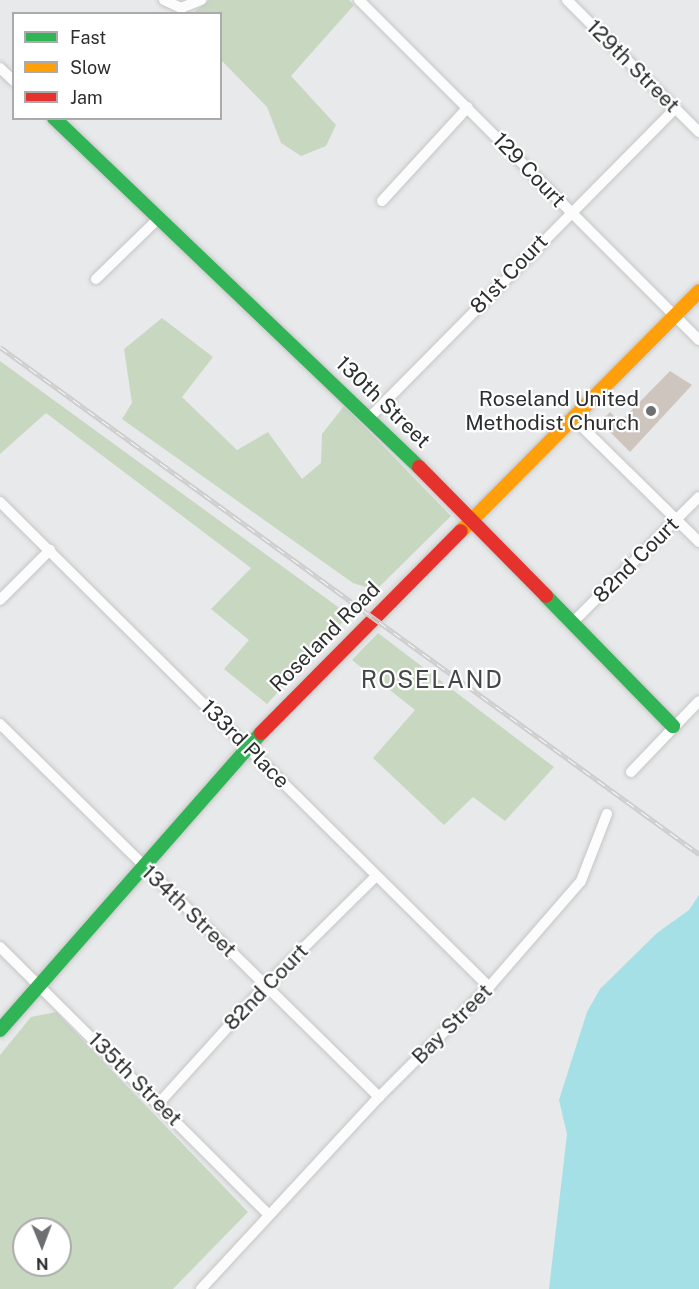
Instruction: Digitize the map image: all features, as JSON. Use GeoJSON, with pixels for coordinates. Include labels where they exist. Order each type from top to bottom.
{"type":"FeatureCollection","features":[{"type":"Feature","properties":{"kind":"main road","name":"130th Street"},"geometry":{"type":"LineString","coordinates":[[56,120],[370,417],[674,726]]}},
{"type":"Feature","properties":{"kind":"main road","name":"Roseland Road"},"geometry":{"type":"LineString","coordinates":[[0,1030],[248,746],[469,518],[573,418],[699,291]]}},
{"type":"Feature","properties":{"kind":"street"},"geometry":{"type":"LineString","coordinates":[[164,0],[181,8],[201,0]]}},
{"type":"Feature","properties":{"kind":"street","name":"129 Court"},"geometry":{"type":"LineString","coordinates":[[358,0],[468,107],[699,340]]}},
{"type":"Feature","properties":{"kind":"street","name":"129th Street"},"geometry":{"type":"LineString","coordinates":[[567,0],[699,132]]}},
{"type":"Feature","properties":{"kind":"street"},"geometry":{"type":"LineString","coordinates":[[0,68],[12,79]]}},
{"type":"Feature","properties":{"kind":"street"},"geometry":{"type":"LineString","coordinates":[[382,201],[468,107]]}},
{"type":"Feature","properties":{"kind":"street","name":"81st Court"},"geometry":{"type":"LineString","coordinates":[[370,417],[675,109]]}},
{"type":"Feature","properties":{"kind":"street"},"geometry":{"type":"LineString","coordinates":[[96,279],[159,218]]}},
{"type":"Feature","properties":{"kind":"street"},"geometry":{"type":"LineString","coordinates":[[573,418],[675,521],[699,542]]}},
{"type":"Feature","properties":{"kind":"street","name":"82nd Court"},"geometry":{"type":"LineString","coordinates":[[573,622],[699,496]]}},
{"type":"Feature","properties":{"kind":"street","name":"133rd Place"},"geometry":{"type":"LineString","coordinates":[[0,502],[489,987]]}},
{"type":"Feature","properties":{"kind":"street"},"geometry":{"type":"LineString","coordinates":[[0,600],[50,550]]}},
{"type":"Feature","properties":{"kind":"street"},"geometry":{"type":"LineString","coordinates":[[631,772],[699,701]]}},
{"type":"Feature","properties":{"kind":"street","name":"134th Street"},"geometry":{"type":"LineString","coordinates":[[0,724],[378,1097]]}},
{"type":"Feature","properties":{"kind":"street","name":"Bay Street"},"geometry":{"type":"LineString","coordinates":[[201,1289],[378,1097],[489,987],[581,881],[607,814]]}},
{"type":"Feature","properties":{"kind":"street","name":"82nd Court"},"geometry":{"type":"LineString","coordinates":[[159,1103],[265,986],[376,876]]}},
{"type":"Feature","properties":{"kind":"street","name":"135th Street"},"geometry":{"type":"LineString","coordinates":[[0,947],[268,1214]]}},
{"type":"Feature","properties":{"kind":"green space"},"geometry":{"type":"Polygon","coordinates":[[[209,0],[349,0],[354,5],[291,76],[336,125],[326,146],[301,156],[281,143],[267,107],[222,61],[222,12],[194,12],[209,0]]]}},
{"type":"Feature","properties":{"kind":"green space"},"geometry":{"type":"Polygon","coordinates":[[[162,318],[213,357],[182,397],[237,450],[268,432],[302,479],[321,463],[322,434],[344,406],[451,516],[376,590],[353,583],[122,419],[132,403],[124,349],[162,318]]]}},
{"type":"Feature","properties":{"kind":"green space"},"geometry":{"type":"Polygon","coordinates":[[[0,361],[349,615],[267,704],[224,669],[249,640],[211,609],[251,568],[46,413],[0,454],[0,361]]]}},
{"type":"Feature","properties":{"kind":"green space"},"geometry":{"type":"Polygon","coordinates":[[[378,633],[554,767],[505,821],[473,797],[444,825],[373,758],[415,710],[352,660],[378,633]]]}},
{"type":"Feature","properties":{"kind":"green space"},"geometry":{"type":"Polygon","coordinates":[[[56,1012],[248,1212],[173,1289],[0,1289],[0,1055],[31,1017],[56,1012]]]}},
{"type":"Feature","properties":{"kind":"water"},"geometry":{"type":"Polygon","coordinates":[[[699,895],[699,1289],[549,1289],[567,1134],[559,1100],[587,1012],[600,989],[657,933],[689,910],[699,895]]]}},
{"type":"Feature","properties":{"kind":"building","name":"Roseland United Methodist Church"},"geometry":{"type":"Polygon","coordinates":[[[670,371],[692,385],[630,452],[600,422],[610,412],[620,422],[670,371]]]}},
{"type":"Feature","properties":{"kind":"railway"},"geometry":{"type":"LineString","coordinates":[[0,347],[699,854]]}},
{"type":"Feature","properties":{"kind":"traffic: fast"},"geometry":{"type":"LineString","coordinates":[[56,120],[419,467]]}},
{"type":"Feature","properties":{"kind":"traffic: fast"},"geometry":{"type":"LineString","coordinates":[[546,596],[673,726]]}},
{"type":"Feature","properties":{"kind":"traffic: fast"},"geometry":{"type":"LineString","coordinates":[[0,1030],[261,733]]}},
{"type":"Feature","properties":{"kind":"traffic: slow"},"geometry":{"type":"LineString","coordinates":[[461,531],[699,291]]}},
{"type":"Feature","properties":{"kind":"traffic: jam"},"geometry":{"type":"LineString","coordinates":[[419,467],[546,596]]}},
{"type":"Feature","properties":{"kind":"traffic: jam"},"geometry":{"type":"LineString","coordinates":[[261,733],[461,531]]}},
{"type":"Feature","properties":{"kind":"place","name":"Roseland United Methodist Church"},"geometry":{"type":"Point","coordinates":[651,411]}},
{"type":"Feature","properties":{"kind":"district","name":"ROSELAND"},"geometry":{"type":"Point","coordinates":[432,680]}}]}
